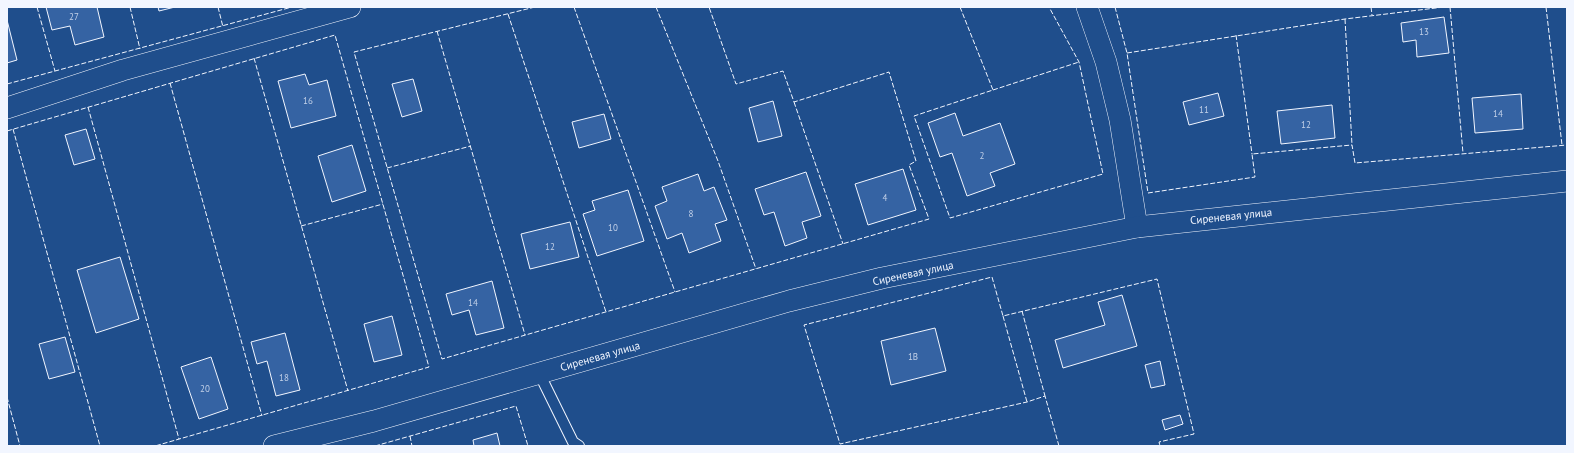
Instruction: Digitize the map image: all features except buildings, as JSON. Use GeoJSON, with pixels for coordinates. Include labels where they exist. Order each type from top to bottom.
{"type":"FeatureCollection","features":[{"type":"Feature","properties":{"kind":"street"},"geometry":{"type":"LineString","coordinates":[[1086,7],[1106,62],[1120,120],[1137,227]]}},
{"type":"Feature","properties":{"kind":"street"},"geometry":{"type":"LineString","coordinates":[[7,108],[123,70],[343,8]]}},
{"type":"Feature","properties":{"kind":"street","name":"Сиреневая улица"},"geometry":{"type":"LineString","coordinates":[[274,446],[374,421],[797,299],[882,278],[1137,227],[1567,181]]}},
{"type":"Feature","properties":{"kind":"lane"},"geometry":{"type":"LineString","coordinates":[[539,373],[573,442],[579,446]]}},
{"type":"Feature","properties":{"kind":"fence"},"geometry":{"type":"LineString","coordinates":[[37,7],[55,71]]}},
{"type":"Feature","properties":{"kind":"fence"},"geometry":{"type":"LineString","coordinates":[[130,7],[140,49]]}},
{"type":"Feature","properties":{"kind":"fence"},"geometry":{"type":"LineString","coordinates":[[218,7],[223,27]]}},
{"type":"Feature","properties":{"kind":"fence"},"geometry":{"type":"LineString","coordinates":[[7,84],[292,7]]}},
{"type":"Feature","properties":{"kind":"fence"},"geometry":{"type":"LineString","coordinates":[[535,7],[354,52],[442,359],[929,219],[909,165],[916,161],[889,72],[794,102],[783,71],[736,84],[709,7]]}},
{"type":"Feature","properties":{"kind":"fence"},"geometry":{"type":"LineString","coordinates":[[574,7],[675,292]]}},
{"type":"Feature","properties":{"kind":"fence"},"geometry":{"type":"LineString","coordinates":[[656,7],[718,161],[756,269]]}},
{"type":"Feature","properties":{"kind":"fence"},"geometry":{"type":"LineString","coordinates":[[960,7],[993,90],[914,116],[950,218],[1103,174],[1079,62],[1049,7]]}},
{"type":"Feature","properties":{"kind":"fence"},"geometry":{"type":"LineString","coordinates":[[1115,7],[1127,53],[1148,193],[1255,177],[1252,154],[1352,145],[1355,163],[1567,145]]}},
{"type":"Feature","properties":{"kind":"fence"},"geometry":{"type":"LineString","coordinates":[[1371,7],[1372,15]]}},
{"type":"Feature","properties":{"kind":"fence"},"geometry":{"type":"LineString","coordinates":[[1127,53],[1345,19],[1444,7]]}},
{"type":"Feature","properties":{"kind":"fence"},"geometry":{"type":"LineString","coordinates":[[1450,7],[1463,153]]}},
{"type":"Feature","properties":{"kind":"fence"},"geometry":{"type":"LineString","coordinates":[[1546,7],[1562,145]]}},
{"type":"Feature","properties":{"kind":"fence"},"geometry":{"type":"LineString","coordinates":[[508,14],[606,312]]}},
{"type":"Feature","properties":{"kind":"fence"},"geometry":{"type":"LineString","coordinates":[[1345,19],[1352,145]]}},
{"type":"Feature","properties":{"kind":"fence"},"geometry":{"type":"LineString","coordinates":[[437,31],[525,335]]}},
{"type":"Feature","properties":{"kind":"fence"},"geometry":{"type":"LineString","coordinates":[[7,131],[335,35],[429,367],[155,446]]}},
{"type":"Feature","properties":{"kind":"fence"},"geometry":{"type":"LineString","coordinates":[[1236,35],[1252,154]]}},
{"type":"Feature","properties":{"kind":"fence"},"geometry":{"type":"LineString","coordinates":[[254,58],[348,391]]}},
{"type":"Feature","properties":{"kind":"fence"},"geometry":{"type":"LineString","coordinates":[[993,90],[1079,62]]}},
{"type":"Feature","properties":{"kind":"fence"},"geometry":{"type":"LineString","coordinates":[[170,83],[262,416]]}},
{"type":"Feature","properties":{"kind":"fence"},"geometry":{"type":"LineString","coordinates":[[794,102],[843,244]]}},
{"type":"Feature","properties":{"kind":"fence"},"geometry":{"type":"LineString","coordinates":[[88,107],[179,439]]}},
{"type":"Feature","properties":{"kind":"fence"},"geometry":{"type":"LineString","coordinates":[[13,129],[100,446]]}},
{"type":"Feature","properties":{"kind":"fence"},"geometry":{"type":"LineString","coordinates":[[387,168],[471,146]]}},
{"type":"Feature","properties":{"kind":"fence"},"geometry":{"type":"LineString","coordinates":[[301,226],[383,204]]}},
{"type":"Feature","properties":{"kind":"fence"},"geometry":{"type":"LineString","coordinates":[[1059,446],[1045,396],[1027,402],[840,444],[804,325],[992,277],[1003,316],[1157,279],[1194,434],[1159,442],[1160,446]]}},
{"type":"Feature","properties":{"kind":"fence"},"geometry":{"type":"LineString","coordinates":[[1022,311],[1045,396]]}},
{"type":"Feature","properties":{"kind":"fence"},"geometry":{"type":"LineString","coordinates":[[1003,316],[1027,402]]}},
{"type":"Feature","properties":{"kind":"fence"},"geometry":{"type":"LineString","coordinates":[[7,397],[20,446]]}},
{"type":"Feature","properties":{"kind":"fence"},"geometry":{"type":"LineString","coordinates":[[375,446],[516,406],[528,446]]}},
{"type":"Feature","properties":{"kind":"fence"},"geometry":{"type":"LineString","coordinates":[[410,436],[412,446]]}}]}
